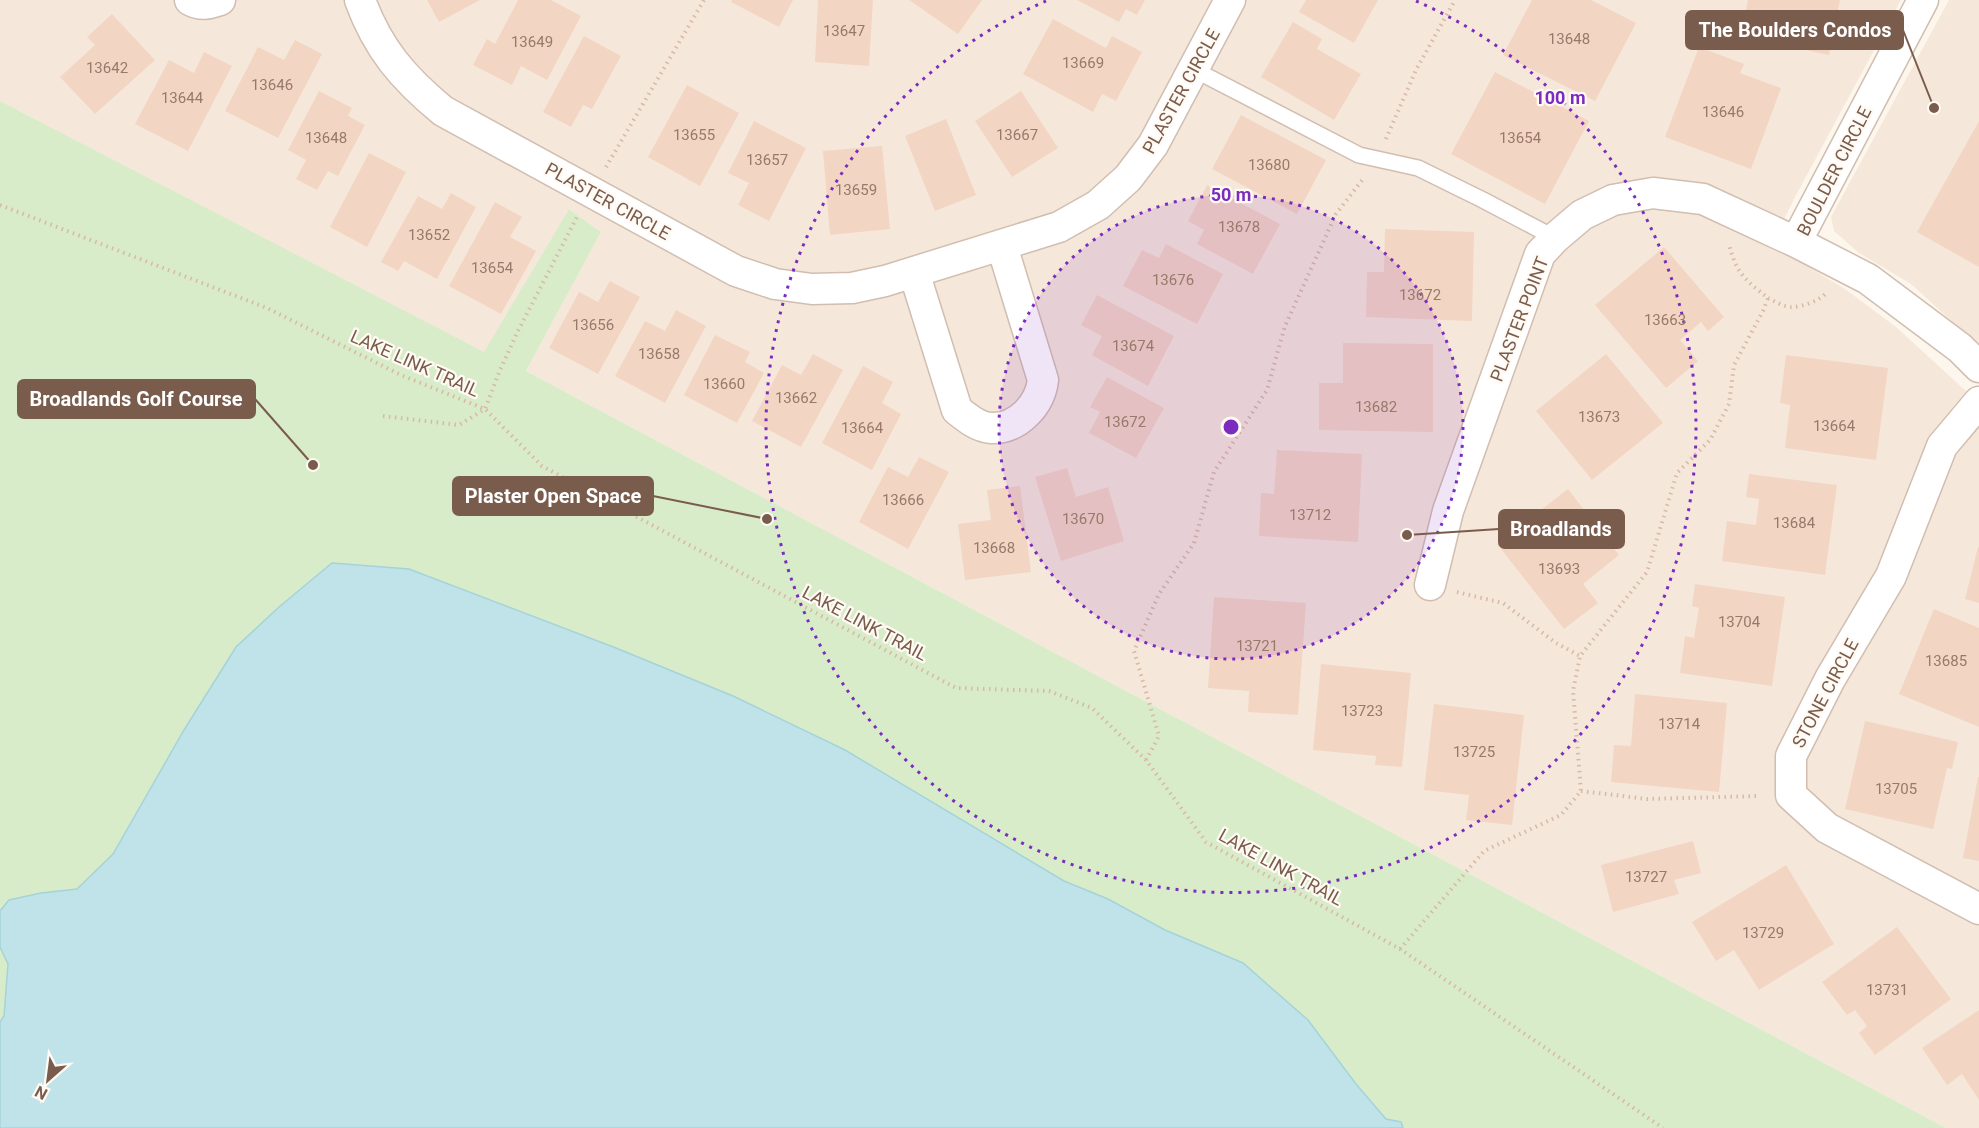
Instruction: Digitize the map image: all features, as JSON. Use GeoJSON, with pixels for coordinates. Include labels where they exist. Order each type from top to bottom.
{"type":"FeatureCollection","features":[{"type":"Feature","properties":{"kind":"street"},"geometry":{"type":"LineString","coordinates":[[190,0],[207,5],[220,0]]}},
{"type":"Feature","properties":{"kind":"street","name":"PLASTER CIRCLE"},"geometry":{"type":"LineString","coordinates":[[360,0],[382,47],[417,90],[443,111],[736,271],[775,284],[812,289],[852,288],[914,272],[1059,227],[1098,205],[1128,178],[1153,145],[1230,0]]}},
{"type":"Feature","properties":{"kind":"street","name":"BOULDER CIRCLE"},"geometry":{"type":"LineString","coordinates":[[1923,0],[1796,242],[1868,279],[1960,348],[1979,367]]}},
{"type":"Feature","properties":{"kind":"street","name":"PLASTER POINT"},"geometry":{"type":"LineString","coordinates":[[1430,585],[1448,511],[1540,254],[1555,238],[1582,215],[1613,200],[1653,193],[1703,199],[1796,242]]}},
{"type":"Feature","properties":{"kind":"street"},"geometry":{"type":"LineString","coordinates":[[914,272],[957,410],[974,423],[990,428],[1007,425],[1019,421],[1032,407],[1042,389],[1042,380],[1002,246]]}},
{"type":"Feature","properties":{"kind":"street","name":"STONE CIRCLE"},"geometry":{"type":"LineString","coordinates":[[1791,795],[1791,756],[1830,679],[1891,576],[1942,446],[1979,402]]}},
{"type":"Feature","properties":{"kind":"street"},"geometry":{"type":"LineString","coordinates":[[1791,795],[1827,828],[1979,909]]}},
{"type":"Feature","properties":{"kind":"lane"},"geometry":{"type":"LineString","coordinates":[[1193,69],[1359,155],[1418,168],[1555,238]]}},
{"type":"Feature","properties":{"kind":"path"},"geometry":{"type":"LineString","coordinates":[[383,416],[459,425],[485,409],[518,331],[591,192],[704,0]]}},
{"type":"Feature","properties":{"kind":"path"},"geometry":{"type":"LineString","coordinates":[[1146,760],[1158,736],[1134,651],[1159,594],[1194,543],[1214,472],[1267,390],[1285,327],[1336,214],[1373,165],[1392,129],[1416,70],[1455,0]]}},
{"type":"Feature","properties":{"kind":"path","name":"LAKE LINK TRAIL"},"geometry":{"type":"LineString","coordinates":[[0,205],[267,308],[400,375],[485,409],[542,465],[956,688],[1049,691],[1092,708],[1146,760],[1206,842],[1401,949],[1663,1128]]}},
{"type":"Feature","properties":{"kind":"path"},"geometry":{"type":"LineString","coordinates":[[1734,212],[1728,241],[1732,256],[1745,280],[1768,298],[1789,308],[1815,302],[1825,296],[1843,266]]}},
{"type":"Feature","properties":{"kind":"path"},"geometry":{"type":"LineString","coordinates":[[1401,949],[1484,851],[1561,815],[1581,791],[1573,691],[1580,656],[1647,572],[1677,473],[1710,440],[1729,404],[1734,365],[1768,298]]}},
{"type":"Feature","properties":{"kind":"path"},"geometry":{"type":"LineString","coordinates":[[1430,585],[1503,603],[1556,643],[1580,656]]}},
{"type":"Feature","properties":{"kind":"path"},"geometry":{"type":"LineString","coordinates":[[1581,791],[1647,799],[1791,795]]}},
{"type":"Feature","properties":{"kind":"shaded area"},"geometry":{"type":"Polygon","coordinates":[[[0,0],[1901,0],[1770,248],[1802,263],[1845,289],[1896,327],[1979,403],[1979,1128],[1946,1128],[526,371],[601,232],[569,209],[484,353],[0,101],[0,0]]]}},
{"type":"Feature","properties":{"kind":"shaded area"},"geometry":{"type":"Polygon","coordinates":[[[1949,0],[1979,0],[1979,346],[1911,284],[1859,253],[1834,231],[1831,217],[1949,0]]]}},
{"type":"Feature","properties":{"kind":"green space"},"geometry":{"type":"Polygon","coordinates":[[[0,101],[484,352],[569,209],[601,232],[526,371],[1946,1128],[0,1128],[0,101]]]}},
{"type":"Feature","properties":{"kind":"water"},"geometry":{"type":"Polygon","coordinates":[[[332,563],[409,569],[616,648],[733,696],[845,750],[1064,881],[1108,899],[1165,930],[1243,963],[1308,1020],[1356,1084],[1386,1119],[1401,1122],[1403,1128],[0,1128],[0,1022],[4,1016],[8,964],[0,947],[0,911],[9,900],[41,893],[77,889],[113,854],[184,730],[236,647],[332,563]]]}},
{"type":"Feature","properties":{"kind":"building"},"geometry":{"type":"Polygon","coordinates":[[[427,0],[480,0],[439,22],[427,0]]]}},
{"type":"Feature","properties":{"kind":"building"},"geometry":{"type":"Polygon","coordinates":[[[518,0],[551,0],[581,16],[547,80],[521,66],[512,85],[473,65],[487,39],[495,44],[518,0]]]}},
{"type":"Feature","properties":{"kind":"building"},"geometry":{"type":"Polygon","coordinates":[[[732,0],[793,0],[779,27],[731,2],[732,0]]]}},
{"type":"Feature","properties":{"kind":"building"},"geometry":{"type":"Polygon","coordinates":[[[818,0],[873,0],[869,66],[815,62],[818,0]]]}},
{"type":"Feature","properties":{"kind":"building"},"geometry":{"type":"Polygon","coordinates":[[[909,0],[982,0],[958,34],[909,0]]]}},
{"type":"Feature","properties":{"kind":"building"},"geometry":{"type":"Polygon","coordinates":[[[1077,0],[1145,0],[1137,15],[1126,9],[1119,22],[1077,0]]]}},
{"type":"Feature","properties":{"kind":"building"},"geometry":{"type":"Polygon","coordinates":[[[1306,0],[1378,0],[1354,43],[1299,12],[1306,0]]]}},
{"type":"Feature","properties":{"kind":"building"},"geometry":{"type":"Polygon","coordinates":[[[1532,0],[1591,0],[1636,23],[1595,101],[1503,55],[1532,0]]]}},
{"type":"Feature","properties":{"kind":"building"},"geometry":{"type":"Polygon","coordinates":[[[1748,0],[1840,0],[1829,55],[1786,46],[1789,30],[1744,20],[1748,0]]]}},
{"type":"Feature","properties":{"kind":"building"},"geometry":{"type":"Polygon","coordinates":[[[112,14],[155,60],[95,114],[60,77],[95,45],[87,37],[112,14]]]}},
{"type":"Feature","properties":{"kind":"building"},"geometry":{"type":"Polygon","coordinates":[[[1053,19],[1106,48],[1112,36],[1142,52],[1116,101],[1102,94],[1093,112],[1023,74],[1053,19]]]}},
{"type":"Feature","properties":{"kind":"building"},"geometry":{"type":"Polygon","coordinates":[[[1293,22],[1322,39],[1317,49],[1361,74],[1334,120],[1261,77],[1293,22]]]}},
{"type":"Feature","properties":{"kind":"building"},"geometry":{"type":"Polygon","coordinates":[[[584,36],[621,56],[592,109],[583,105],[571,127],[543,112],[584,36]]]}},
{"type":"Feature","properties":{"kind":"building"},"geometry":{"type":"Polygon","coordinates":[[[295,40],[322,54],[278,138],[225,111],[258,47],[284,60],[295,40]]]}},
{"type":"Feature","properties":{"kind":"building"},"geometry":{"type":"Polygon","coordinates":[[[1699,47],[1744,64],[1740,73],[1781,88],[1751,169],[1665,137],[1699,47]]]}},
{"type":"Feature","properties":{"kind":"building"},"geometry":{"type":"Polygon","coordinates":[[[204,52],[232,66],[188,151],[135,124],[169,60],[194,73],[204,52]]]}},
{"type":"Feature","properties":{"kind":"building"},"geometry":{"type":"Polygon","coordinates":[[[1495,72],[1589,121],[1545,204],[1451,154],[1495,72]]]}},
{"type":"Feature","properties":{"kind":"building"},"geometry":{"type":"Polygon","coordinates":[[[687,85],[739,113],[700,186],[648,157],[687,85]]]}},
{"type":"Feature","properties":{"kind":"building"},"geometry":{"type":"Polygon","coordinates":[[[319,91],[352,108],[348,116],[365,125],[338,176],[328,171],[317,190],[296,179],[306,160],[288,150],[319,91]]]}},
{"type":"Feature","properties":{"kind":"building"},"geometry":{"type":"Polygon","coordinates":[[[1021,91],[1058,148],[1012,177],[975,121],[1021,91]]]}},
{"type":"Feature","properties":{"kind":"building"},"geometry":{"type":"Polygon","coordinates":[[[1241,115],[1326,160],[1297,214],[1212,169],[1241,115]]]}},
{"type":"Feature","properties":{"kind":"building"},"geometry":{"type":"Polygon","coordinates":[[[946,119],[976,195],[935,211],[905,136],[946,119]]]}},
{"type":"Feature","properties":{"kind":"building"},"geometry":{"type":"Polygon","coordinates":[[[754,121],[806,148],[769,221],[738,205],[749,183],[728,173],[754,121]]]}},
{"type":"Feature","properties":{"kind":"building"},"geometry":{"type":"Polygon","coordinates":[[[1979,121],[1979,267],[1917,232],[1979,121]]]}},
{"type":"Feature","properties":{"kind":"building"},"geometry":{"type":"Polygon","coordinates":[[[882,146],[890,229],[830,235],[823,151],[882,146]]]}},
{"type":"Feature","properties":{"kind":"building"},"geometry":{"type":"Polygon","coordinates":[[[369,153],[406,172],[367,247],[330,227],[369,153]]]}},
{"type":"Feature","properties":{"kind":"building"},"geometry":{"type":"Polygon","coordinates":[[[1207,185],[1280,224],[1253,274],[1197,244],[1204,230],[1188,221],[1207,185]]]}},
{"type":"Feature","properties":{"kind":"building"},"geometry":{"type":"Polygon","coordinates":[[[451,193],[476,207],[437,279],[404,261],[398,271],[381,262],[418,196],[442,209],[451,193]]]}},
{"type":"Feature","properties":{"kind":"building"},"geometry":{"type":"Polygon","coordinates":[[[495,202],[522,217],[510,237],[536,251],[501,314],[449,286],[495,202]]]}},
{"type":"Feature","properties":{"kind":"building"},"geometry":{"type":"Polygon","coordinates":[[[1385,229],[1474,232],[1472,321],[1366,317],[1367,272],[1384,272],[1385,229]]]}},
{"type":"Feature","properties":{"kind":"building"},"geometry":{"type":"Polygon","coordinates":[[[1166,244],[1223,274],[1197,324],[1123,286],[1142,250],[1159,258],[1166,244]]]}},
{"type":"Feature","properties":{"kind":"building"},"geometry":{"type":"Polygon","coordinates":[[[1664,247],[1724,317],[1708,331],[1701,322],[1680,340],[1698,361],[1666,388],[1595,305],[1664,247]]]}},
{"type":"Feature","properties":{"kind":"building"},"geometry":{"type":"Polygon","coordinates":[[[610,281],[640,297],[598,374],[549,348],[579,292],[598,302],[610,281]]]}},
{"type":"Feature","properties":{"kind":"building"},"geometry":{"type":"Polygon","coordinates":[[[1097,295],[1174,336],[1148,386],[1092,355],[1102,336],[1081,325],[1097,295]]]}},
{"type":"Feature","properties":{"kind":"building"},"geometry":{"type":"Polygon","coordinates":[[[676,310],[706,326],[665,403],[615,376],[645,321],[665,331],[676,310]]]}},
{"type":"Feature","properties":{"kind":"building"},"geometry":{"type":"Polygon","coordinates":[[[715,335],[750,352],[745,362],[764,373],[737,423],[684,395],[715,335]]]}},
{"type":"Feature","properties":{"kind":"building"},"geometry":{"type":"Polygon","coordinates":[[[1343,343],[1433,344],[1433,432],[1319,430],[1319,383],[1343,383],[1343,343]]]}},
{"type":"Feature","properties":{"kind":"building"},"geometry":{"type":"Polygon","coordinates":[[[813,354],[843,370],[801,447],[752,421],[782,365],[801,375],[813,354]]]}},
{"type":"Feature","properties":{"kind":"building"},"geometry":{"type":"Polygon","coordinates":[[[1606,354],[1663,423],[1592,480],[1536,411],[1606,354]]]}},
{"type":"Feature","properties":{"kind":"building"},"geometry":{"type":"Polygon","coordinates":[[[1786,355],[1888,368],[1876,460],[1785,448],[1790,405],[1780,403],[1786,355]]]}},
{"type":"Feature","properties":{"kind":"building"},"geometry":{"type":"Polygon","coordinates":[[[863,366],[893,382],[882,403],[901,414],[872,470],[822,443],[863,366]]]}},
{"type":"Feature","properties":{"kind":"building"},"geometry":{"type":"Polygon","coordinates":[[[1107,377],[1164,408],[1136,458],[1089,433],[1100,412],[1090,407],[1107,377]]]}},
{"type":"Feature","properties":{"kind":"building"},"geometry":{"type":"Polygon","coordinates":[[[1277,450],[1362,454],[1358,542],[1259,536],[1261,493],[1274,494],[1277,450]]]}},
{"type":"Feature","properties":{"kind":"building"},"geometry":{"type":"Polygon","coordinates":[[[919,457],[949,472],[908,549],[859,522],[888,467],[908,477],[919,457]]]}},
{"type":"Feature","properties":{"kind":"building"},"geometry":{"type":"Polygon","coordinates":[[[1067,468],[1076,497],[1108,487],[1124,541],[1061,561],[1035,477],[1067,468]]]}},
{"type":"Feature","properties":{"kind":"building"},"geometry":{"type":"Polygon","coordinates":[[[1749,474],[1837,485],[1825,575],[1722,561],[1727,521],[1756,525],[1759,499],[1746,497],[1749,474]]]}},
{"type":"Feature","properties":{"kind":"building"},"geometry":{"type":"Polygon","coordinates":[[[1020,486],[1031,572],[965,580],[958,524],[991,520],[987,490],[1020,486]]]}},
{"type":"Feature","properties":{"kind":"building"},"geometry":{"type":"Polygon","coordinates":[[[1568,489],[1619,555],[1583,584],[1598,603],[1564,629],[1497,544],[1568,489]]]}},
{"type":"Feature","properties":{"kind":"building"},"geometry":{"type":"Polygon","coordinates":[[[1979,547],[1979,603],[1965,599],[1979,547]]]}},
{"type":"Feature","properties":{"kind":"building"},"geometry":{"type":"Polygon","coordinates":[[[1695,584],[1785,597],[1772,686],[1680,673],[1685,636],[1694,638],[1699,608],[1692,606],[1695,584]]]}},
{"type":"Feature","properties":{"kind":"building"},"geometry":{"type":"Polygon","coordinates":[[[1214,597],[1306,603],[1298,715],[1248,712],[1249,691],[1208,688],[1214,597]]]}},
{"type":"Feature","properties":{"kind":"building"},"geometry":{"type":"Polygon","coordinates":[[[1934,609],[1979,628],[1979,727],[1899,694],[1934,609]]]}},
{"type":"Feature","properties":{"kind":"building"},"geometry":{"type":"Polygon","coordinates":[[[1321,664],[1411,673],[1402,767],[1375,765],[1376,756],[1313,750],[1321,664]]]}},
{"type":"Feature","properties":{"kind":"building"},"geometry":{"type":"Polygon","coordinates":[[[1635,694],[1727,703],[1719,792],[1611,782],[1614,745],[1631,746],[1635,694]]]}},
{"type":"Feature","properties":{"kind":"building"},"geometry":{"type":"Polygon","coordinates":[[[1434,704],[1524,715],[1512,825],[1466,820],[1469,795],[1424,790],[1434,704]]]}},
{"type":"Feature","properties":{"kind":"building"},"geometry":{"type":"Polygon","coordinates":[[[1865,721],[1958,742],[1952,769],[1947,768],[1933,829],[1845,809],[1865,721]]]}},
{"type":"Feature","properties":{"kind":"building"},"geometry":{"type":"Polygon","coordinates":[[[1979,777],[1979,861],[1963,858],[1979,777]]]}},
{"type":"Feature","properties":{"kind":"building"},"geometry":{"type":"Polygon","coordinates":[[[1693,841],[1701,873],[1674,880],[1679,894],[1613,912],[1601,865],[1693,841]]]}},
{"type":"Feature","properties":{"kind":"building"},"geometry":{"type":"Polygon","coordinates":[[[1786,865],[1834,944],[1759,990],[1734,950],[1716,961],[1692,922],[1786,865]]]}},
{"type":"Feature","properties":{"kind":"building"},"geometry":{"type":"Polygon","coordinates":[[[1897,927],[1951,999],[1875,1055],[1859,1033],[1867,1026],[1855,1010],[1847,1015],[1822,982],[1897,927]]]}},
{"type":"Feature","properties":{"kind":"building"},"geometry":{"type":"Polygon","coordinates":[[[1979,1010],[1979,1100],[1962,1074],[1947,1085],[1922,1048],[1979,1010]]]}},
{"type":"Feature","properties":{"kind":"place","name":"The Boulders Condos"},"geometry":{"type":"Point","coordinates":[1934,108]}},
{"type":"Feature","properties":{"kind":"place","name":"Broadlands Golf Course"},"geometry":{"type":"Point","coordinates":[313,465]}},
{"type":"Feature","properties":{"kind":"place","name":"Plaster Open Space"},"geometry":{"type":"Point","coordinates":[767,519]}},
{"type":"Feature","properties":{"kind":"place","name":"Broadlands"},"geometry":{"type":"Point","coordinates":[1407,535]}}]}
